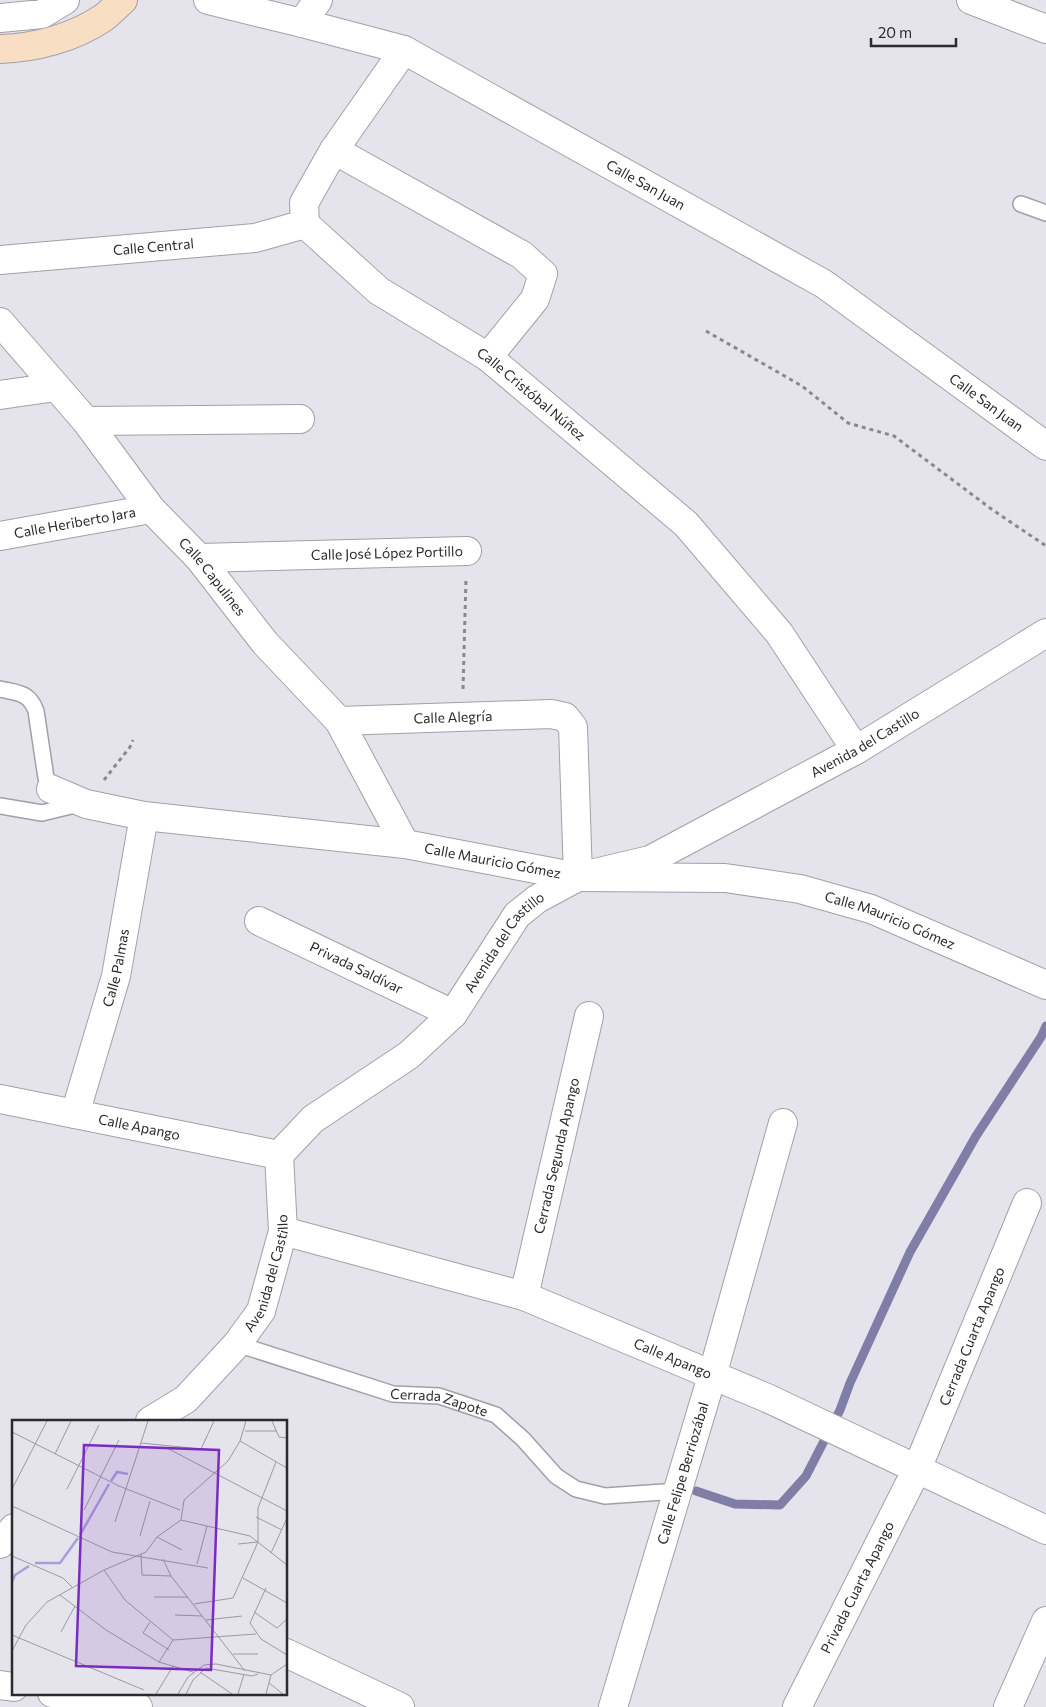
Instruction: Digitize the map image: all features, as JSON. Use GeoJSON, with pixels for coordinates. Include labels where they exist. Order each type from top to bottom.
{"type":"FeatureCollection","features":[{"type":"Feature","properties":{"kind":"street"},"geometry":{"type":"LineString","coordinates":[[0,18],[42,14],[65,0]]}},
{"type":"Feature","properties":{"kind":"street"},"geometry":{"type":"LineString","coordinates":[[0,49],[18,48],[61,38],[103,18],[123,0]]}},
{"type":"Feature","properties":{"kind":"street","name":"Calle San Juan"},"geometry":{"type":"LineString","coordinates":[[208,0],[404,50],[824,284],[1046,446]]}},
{"type":"Feature","properties":{"kind":"street"},"geometry":{"type":"LineString","coordinates":[[302,23],[318,0]]}},
{"type":"Feature","properties":{"kind":"street"},"geometry":{"type":"LineString","coordinates":[[971,0],[1046,29]]}},
{"type":"Feature","properties":{"kind":"street"},"geometry":{"type":"LineString","coordinates":[[305,224],[304,203],[334,150],[404,50]]}},
{"type":"Feature","properties":{"kind":"street"},"geometry":{"type":"LineString","coordinates":[[334,150],[522,254],[543,274],[535,299],[488,358]]}},
{"type":"Feature","properties":{"kind":"street","name":"Calle Central"},"geometry":{"type":"LineString","coordinates":[[0,260],[255,238],[305,224]]}},
{"type":"Feature","properties":{"kind":"street","name":"Calle Cristóbal Núñez"},"geometry":{"type":"LineString","coordinates":[[305,224],[379,291],[488,358],[686,524],[778,633],[856,750]]}},
{"type":"Feature","properties":{"kind":"street","name":"Calle Capulines"},"geometry":{"type":"LineString","coordinates":[[0,322],[86,421],[151,509],[199,558],[265,644],[339,721],[405,844]]}},
{"type":"Feature","properties":{"kind":"street"},"geometry":{"type":"LineString","coordinates":[[0,395],[56,387]]}},
{"type":"Feature","properties":{"kind":"street"},"geometry":{"type":"LineString","coordinates":[[86,421],[300,419]]}},
{"type":"Feature","properties":{"kind":"street","name":"Calle Heriberto Jara"},"geometry":{"type":"LineString","coordinates":[[0,536],[151,509]]}},
{"type":"Feature","properties":{"kind":"street","name":"Calle José López Portillo"},"geometry":{"type":"LineString","coordinates":[[199,558],[467,551]]}},
{"type":"Feature","properties":{"kind":"street","name":"Avenida del Castillo"},"geometry":{"type":"LineString","coordinates":[[152,1420],[186,1399],[237,1344],[261,1311],[283,1231],[279,1155],[313,1119],[409,1055],[453,1014],[517,915],[538,900],[578,877],[650,860],[856,750],[1046,633]]}},
{"type":"Feature","properties":{"kind":"street","name":"Calle Alegría"},"geometry":{"type":"LineString","coordinates":[[339,721],[551,714],[565,717],[573,727],[578,877]]}},
{"type":"Feature","properties":{"kind":"street","name":"Calle Mauricio Gómez"},"geometry":{"type":"LineString","coordinates":[[51,789],[85,804],[144,816],[405,844],[578,877],[725,878],[800,889],[871,910],[1045,985]]}},
{"type":"Feature","properties":{"kind":"street","name":"Calle Palmas"},"geometry":{"type":"LineString","coordinates":[[75,1114],[116,976],[144,816]]}},
{"type":"Feature","properties":{"kind":"street","name":"Privada Saldívar"},"geometry":{"type":"LineString","coordinates":[[259,921],[453,1014]]}},
{"type":"Feature","properties":{"kind":"street","name":"Cerrada Segunda Apango"},"geometry":{"type":"LineString","coordinates":[[524,1296],[589,1016]]}},
{"type":"Feature","properties":{"kind":"street","name":"Calle Apango"},"geometry":{"type":"LineString","coordinates":[[0,1100],[279,1155]]}},
{"type":"Feature","properties":{"kind":"street","name":"Calle Felipe Berriozábal"},"geometry":{"type":"LineString","coordinates":[[613,1707],[712,1376],[783,1123]]}},
{"type":"Feature","properties":{"kind":"street","name":"Cerrada Cuarta Apango"},"geometry":{"type":"LineString","coordinates":[[917,1469],[1027,1203]]}},
{"type":"Feature","properties":{"kind":"street","name":"Calle Apango"},"geometry":{"type":"LineString","coordinates":[[283,1231],[524,1296],[767,1398],[1046,1530]]}},
{"type":"Feature","properties":{"kind":"street","name":"Privada Cuarta Apango"},"geometry":{"type":"LineString","coordinates":[[797,1707],[917,1469]]}},
{"type":"Feature","properties":{"kind":"street"},"geometry":{"type":"LineString","coordinates":[[0,1521],[12,1527]]}},
{"type":"Feature","properties":{"kind":"street"},"geometry":{"type":"LineString","coordinates":[[0,1544],[12,1530]]}},
{"type":"Feature","properties":{"kind":"street"},"geometry":{"type":"LineString","coordinates":[[1008,1707],[1046,1621]]}},
{"type":"Feature","properties":{"kind":"street"},"geometry":{"type":"LineString","coordinates":[[288,1654],[400,1707]]}},
{"type":"Feature","properties":{"kind":"street"},"geometry":{"type":"LineString","coordinates":[[58,1694],[138,1707]]}},
{"type":"Feature","properties":{"kind":"lane"},"geometry":{"type":"LineString","coordinates":[[1021,204],[1046,213]]}},
{"type":"Feature","properties":{"kind":"lane","name":"Calle Mauricio Gómez"},"geometry":{"type":"LineString","coordinates":[[0,689],[25,694],[32,702],[36,711],[46,778],[51,789]]}},
{"type":"Feature","properties":{"kind":"lane"},"geometry":{"type":"LineString","coordinates":[[0,806],[42,813],[85,804]]}},
{"type":"Feature","properties":{"kind":"lane","name":"Cerrada Zapote"},"geometry":{"type":"LineString","coordinates":[[237,1344],[393,1394],[439,1396],[496,1416],[523,1439],[556,1476],[576,1489],[605,1496],[678,1491]]}},
{"type":"Feature","properties":{"kind":"path"},"geometry":{"type":"LineString","coordinates":[[706,331],[802,386],[848,423],[894,436],[990,508],[1046,546]]}},
{"type":"Feature","properties":{"kind":"path","name":"Calle José López Portillo"},"geometry":{"type":"LineString","coordinates":[[462,717],[467,551]]}},
{"type":"Feature","properties":{"kind":"path"},"geometry":{"type":"LineString","coordinates":[[85,804],[130,747],[133,740]]}},
{"type":"Feature","properties":{"kind":"waterway"},"geometry":{"type":"LineString","coordinates":[[696,1491],[735,1504],[780,1505],[806,1476],[840,1410],[850,1383],[910,1252],[976,1136],[1041,1037],[1046,1026]]}}]}
